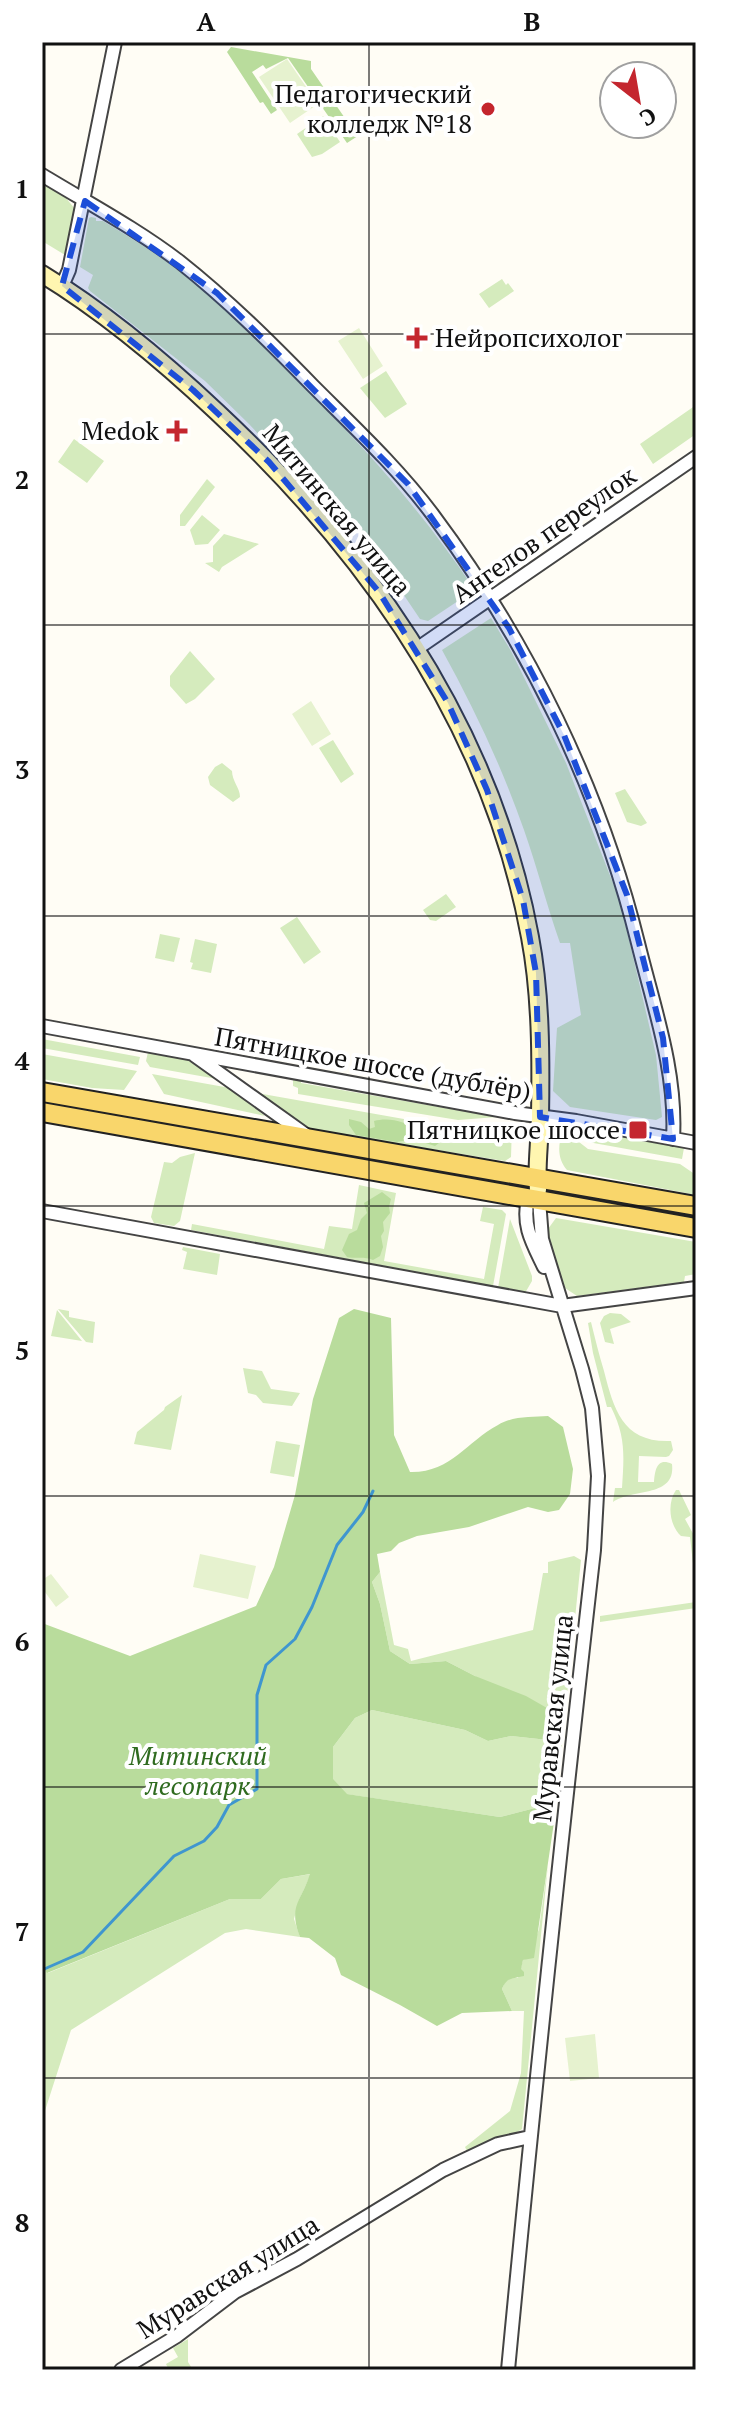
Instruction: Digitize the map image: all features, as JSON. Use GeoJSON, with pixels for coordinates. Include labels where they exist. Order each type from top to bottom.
{"type":"FeatureCollection","features":[{"type":"Feature","properties":{"kind":"main road","name":"Митинская улица"},"geometry":{"type":"LineString","coordinates":[[42,274],[123,331],[269,462],[352,557],[418,648],[448,703],[502,831],[523,900],[536,973],[540,1117],[533,1199]]}},
{"type":"Feature","properties":{"kind":"main road"},"geometry":{"type":"LineString","coordinates":[[42,1092],[696,1206]]}},
{"type":"Feature","properties":{"kind":"main road"},"geometry":{"type":"LineString","coordinates":[[42,1112],[696,1228]]}},
{"type":"Feature","properties":{"kind":"street"},"geometry":{"type":"LineString","coordinates":[[62,286],[69,270],[85,201],[115,42]]}},
{"type":"Feature","properties":{"kind":"street"},"geometry":{"type":"LineString","coordinates":[[42,175],[179,262],[259,331],[408,484],[509,628],[585,781],[622,880],[663,1038],[670,1076],[673,1139]]}},
{"type":"Feature","properties":{"kind":"street","name":"Ангелов переулок"},"geometry":{"type":"LineString","coordinates":[[418,648],[696,457]]}},
{"type":"Feature","properties":{"kind":"street","name":"Пятницкое шоссе (дублёр)"},"geometry":{"type":"LineString","coordinates":[[42,1026],[696,1143]]}},
{"type":"Feature","properties":{"kind":"street"},"geometry":{"type":"LineString","coordinates":[[192,1053],[316,1141]]}},
{"type":"Feature","properties":{"kind":"street","name":"Муравская улица"},"geometry":{"type":"LineString","coordinates":[[508,2370],[530,2137],[594,1550],[598,1476],[592,1408],[533,1199]]}},
{"type":"Feature","properties":{"kind":"street"},"geometry":{"type":"LineString","coordinates":[[42,1211],[562,1306],[696,1288]]}},
{"type":"Feature","properties":{"kind":"street","name":"Муравская улица"},"geometry":{"type":"LineString","coordinates":[[121,2370],[177,2336],[235,2292],[297,2259],[443,2170],[498,2144],[530,2137]]}},
{"type":"Feature","properties":{"kind":"highlighted area"},"geometry":{"type":"Polygon","coordinates":[[[85,201],[217,293],[408,484],[509,628],[564,735],[627,895],[663,1038],[673,1139],[540,1117],[536,973],[523,900],[487,790],[448,703],[379,592],[269,462],[193,390],[62,286],[85,201]]]}},
{"type":"Feature","properties":{"kind":"green space"},"geometry":{"type":"Polygon","coordinates":[[[231,47],[311,61],[311,69],[349,124],[357,119],[367,130],[347,143],[288,58],[266,69],[263,65],[252,72],[277,110],[271,114],[263,102],[260,103],[227,52],[231,47]]]}},
{"type":"Feature","properties":{"kind":"green space"},"geometry":{"type":"Polygon","coordinates":[[[287,59],[318,104],[290,123],[259,77],[287,59]]]}},
{"type":"Feature","properties":{"kind":"green space"},"geometry":{"type":"Polygon","coordinates":[[[323,116],[340,142],[312,157],[297,134],[323,116]]]}},
{"type":"Feature","properties":{"kind":"green space"},"geometry":{"type":"Polygon","coordinates":[[[42,183],[66,198],[75,209],[65,255],[42,241],[42,183]]]}},
{"type":"Feature","properties":{"kind":"green space"},"geometry":{"type":"Polygon","coordinates":[[[91,217],[103,221],[170,264],[260,342],[394,484],[436,535],[473,591],[428,621],[420,619],[356,529],[349,529],[324,505],[205,381],[90,291],[88,288],[93,275],[80,267],[91,217]]]}},
{"type":"Feature","properties":{"kind":"green space"},"geometry":{"type":"Polygon","coordinates":[[[502,279],[514,291],[489,308],[479,294],[502,279]]]}},
{"type":"Feature","properties":{"kind":"green space"},"geometry":{"type":"Polygon","coordinates":[[[359,328],[383,366],[363,379],[338,341],[359,328]]]}},
{"type":"Feature","properties":{"kind":"green space"},"geometry":{"type":"Polygon","coordinates":[[[386,371],[407,404],[385,418],[360,388],[386,371]]]}},
{"type":"Feature","properties":{"kind":"green space"},"geometry":{"type":"Polygon","coordinates":[[[696,405],[696,434],[653,464],[640,444],[696,405]]]}},
{"type":"Feature","properties":{"kind":"green space"},"geometry":{"type":"Polygon","coordinates":[[[74,439],[104,461],[87,483],[58,462],[74,439]]]}},
{"type":"Feature","properties":{"kind":"green space"},"geometry":{"type":"Polygon","coordinates":[[[207,479],[215,487],[185,526],[180,526],[180,515],[207,479]]]}},
{"type":"Feature","properties":{"kind":"green space"},"geometry":{"type":"Polygon","coordinates":[[[202,515],[220,530],[208,544],[195,545],[190,530],[202,515]]]}},
{"type":"Feature","properties":{"kind":"green space"},"geometry":{"type":"Polygon","coordinates":[[[224,534],[259,544],[219,572],[205,563],[213,562],[213,546],[224,534]]]}},
{"type":"Feature","properties":{"kind":"green space"},"geometry":{"type":"Polygon","coordinates":[[[491,618],[511,651],[566,763],[620,901],[656,1055],[662,1117],[656,1120],[570,1107],[553,1091],[557,1028],[581,1015],[570,943],[560,943],[506,783],[442,650],[491,618]]]}},
{"type":"Feature","properties":{"kind":"green space"},"geometry":{"type":"Polygon","coordinates":[[[190,651],[215,679],[186,704],[170,686],[170,676],[190,651]]]}},
{"type":"Feature","properties":{"kind":"green space"},"geometry":{"type":"Polygon","coordinates":[[[311,701],[331,734],[312,746],[292,714],[311,701]]]}},
{"type":"Feature","properties":{"kind":"green space"},"geometry":{"type":"Polygon","coordinates":[[[333,740],[354,774],[341,783],[319,748],[333,740]]]}},
{"type":"Feature","properties":{"kind":"green space"},"geometry":{"type":"Polygon","coordinates":[[[222,763],[232,771],[240,794],[233,802],[210,785],[208,777],[222,763]]]}},
{"type":"Feature","properties":{"kind":"green space"},"geometry":{"type":"Polygon","coordinates":[[[625,789],[647,823],[641,826],[627,822],[615,793],[625,789]]]}},
{"type":"Feature","properties":{"kind":"green space"},"geometry":{"type":"Polygon","coordinates":[[[446,894],[456,907],[436,921],[430,920],[423,910],[446,894]]]}},
{"type":"Feature","properties":{"kind":"green space"},"geometry":{"type":"Polygon","coordinates":[[[297,917],[321,952],[304,964],[280,928],[297,917]]]}},
{"type":"Feature","properties":{"kind":"green space"},"geometry":{"type":"Polygon","coordinates":[[[160,934],[180,938],[174,962],[155,958],[160,934]]]}},
{"type":"Feature","properties":{"kind":"green space"},"geometry":{"type":"Polygon","coordinates":[[[195,939],[217,944],[211,973],[191,969],[195,939]]]}},
{"type":"Feature","properties":{"kind":"green space"},"geometry":{"type":"Polygon","coordinates":[[[42,1039],[140,1057],[138,1065],[42,1048],[42,1039]]]}},
{"type":"Feature","properties":{"kind":"green space"},"geometry":{"type":"Polygon","coordinates":[[[148,1052],[186,1059],[217,1079],[150,1067],[146,1061],[148,1052]]]}},
{"type":"Feature","properties":{"kind":"green space"},"geometry":{"type":"Polygon","coordinates":[[[42,1054],[137,1071],[124,1090],[92,1088],[42,1079],[42,1054]]]}},
{"type":"Feature","properties":{"kind":"green space"},"geometry":{"type":"Polygon","coordinates":[[[152,1074],[230,1088],[265,1116],[164,1094],[152,1074]]]}},
{"type":"Feature","properties":{"kind":"green space"},"geometry":{"type":"Polygon","coordinates":[[[293,1078],[301,1079],[301,1083],[497,1117],[458,1120],[298,1094],[293,1078]]]}},
{"type":"Feature","properties":{"kind":"green space"},"geometry":{"type":"Polygon","coordinates":[[[257,1093],[449,1127],[492,1122],[512,1125],[511,1157],[505,1161],[304,1128],[257,1093]]]}},
{"type":"Feature","properties":{"kind":"green space"},"geometry":{"type":"Polygon","coordinates":[[[349,1119],[361,1122],[369,1129],[375,1127],[374,1121],[385,1119],[408,1125],[416,1131],[427,1129],[439,1143],[435,1146],[413,1139],[397,1142],[356,1135],[349,1125],[349,1119]]]}},
{"type":"Feature","properties":{"kind":"green space"},"geometry":{"type":"Polygon","coordinates":[[[573,1128],[579,1142],[588,1149],[680,1164],[696,1175],[696,1195],[567,1170],[560,1157],[560,1142],[563,1133],[573,1128]]]}},
{"type":"Feature","properties":{"kind":"green space"},"geometry":{"type":"Polygon","coordinates":[[[580,1129],[684,1148],[682,1159],[588,1142],[582,1137],[580,1129]]]}},
{"type":"Feature","properties":{"kind":"green space"},"geometry":{"type":"Polygon","coordinates":[[[195,1153],[180,1221],[174,1226],[154,1223],[151,1217],[164,1162],[172,1163],[195,1153]]]}},
{"type":"Feature","properties":{"kind":"green space"},"geometry":{"type":"Polygon","coordinates":[[[359,1185],[396,1193],[384,1261],[484,1279],[494,1224],[480,1221],[483,1207],[502,1210],[506,1214],[493,1286],[191,1230],[192,1224],[324,1249],[329,1226],[352,1229],[359,1185]]]}},
{"type":"Feature","properties":{"kind":"green space"},"geometry":{"type":"Polygon","coordinates":[[[382,1192],[391,1199],[390,1213],[383,1222],[380,1256],[373,1260],[347,1257],[342,1250],[349,1234],[357,1230],[367,1213],[364,1203],[382,1192]]]}},
{"type":"Feature","properties":{"kind":"green space"},"geometry":{"type":"Polygon","coordinates":[[[556,1218],[696,1242],[696,1274],[685,1276],[684,1282],[577,1296],[565,1288],[548,1238],[548,1229],[556,1218]]]}},
{"type":"Feature","properties":{"kind":"green space"},"geometry":{"type":"Polygon","coordinates":[[[510,1219],[532,1276],[525,1293],[498,1288],[510,1219]]]}},
{"type":"Feature","properties":{"kind":"green space"},"geometry":{"type":"Polygon","coordinates":[[[183,1247],[220,1254],[217,1275],[183,1269],[187,1252],[182,1250],[183,1247]]]}},
{"type":"Feature","properties":{"kind":"green space"},"geometry":{"type":"Polygon","coordinates":[[[58,1309],[69,1311],[69,1317],[95,1322],[93,1343],[86,1342],[58,1309]]]}},
{"type":"Feature","properties":{"kind":"green space","name":"Митинский лесопарк"},"geometry":{"type":"Polygon","coordinates":[[[354,1309],[391,1318],[394,1435],[410,1472],[424,1471],[447,1462],[504,1422],[548,1416],[563,1427],[573,1469],[570,1494],[559,1510],[548,1512],[528,1507],[469,1527],[417,1536],[399,1543],[391,1551],[377,1554],[380,1572],[372,1582],[390,1651],[410,1664],[446,1661],[526,1696],[561,1716],[558,1736],[548,1740],[511,1736],[488,1741],[465,1730],[372,1710],[355,1718],[333,1747],[333,1779],[347,1794],[500,1817],[535,1808],[550,1809],[554,1822],[534,1958],[523,1960],[521,1969],[524,1976],[508,1980],[502,1989],[512,2011],[462,2013],[437,2026],[341,1975],[335,1958],[309,1938],[300,1937],[295,1918],[297,1904],[310,1874],[281,1879],[261,1899],[230,1899],[47,1973],[42,1965],[42,1623],[130,1656],[256,1606],[274,1567],[295,1495],[313,1399],[339,1318],[354,1309]]]}},
{"type":"Feature","properties":{"kind":"green space"},"geometry":{"type":"Polygon","coordinates":[[[57,1310],[82,1341],[51,1336],[57,1310]]]}},
{"type":"Feature","properties":{"kind":"green space"},"geometry":{"type":"Polygon","coordinates":[[[610,1313],[621,1314],[631,1322],[610,1329],[614,1344],[605,1342],[600,1323],[610,1313]]]}},
{"type":"Feature","properties":{"kind":"green space"},"geometry":{"type":"Polygon","coordinates":[[[591,1322],[612,1399],[623,1421],[642,1436],[671,1441],[673,1450],[666,1457],[639,1456],[638,1482],[654,1482],[656,1469],[660,1463],[667,1462],[672,1464],[667,1482],[613,1502],[615,1488],[622,1488],[623,1447],[616,1418],[611,1407],[607,1407],[593,1353],[588,1323],[591,1322]]]}},
{"type":"Feature","properties":{"kind":"green space"},"geometry":{"type":"Polygon","coordinates":[[[243,1368],[262,1371],[271,1389],[300,1393],[292,1406],[263,1403],[256,1395],[248,1393],[243,1368]]]}},
{"type":"Feature","properties":{"kind":"green space"},"geometry":{"type":"Polygon","coordinates":[[[182,1395],[171,1450],[134,1444],[137,1432],[182,1395]]]}},
{"type":"Feature","properties":{"kind":"green space"},"geometry":{"type":"Polygon","coordinates":[[[276,1441],[300,1445],[294,1477],[270,1473],[276,1441]]]}},
{"type":"Feature","properties":{"kind":"green space"},"geometry":{"type":"Polygon","coordinates":[[[676,1490],[679,1490],[691,1515],[685,1519],[696,1539],[696,1590],[690,1537],[681,1536],[672,1520],[670,1507],[676,1490]]]}},
{"type":"Feature","properties":{"kind":"green space"},"geometry":{"type":"Polygon","coordinates":[[[200,1554],[256,1566],[248,1599],[193,1587],[200,1554]]]}},
{"type":"Feature","properties":{"kind":"green space"},"geometry":{"type":"Polygon","coordinates":[[[574,1556],[581,1560],[554,1822],[550,1809],[535,1808],[500,1817],[346,1794],[333,1780],[333,1747],[355,1718],[372,1710],[465,1730],[488,1741],[511,1736],[548,1740],[475,1676],[446,1661],[410,1664],[390,1651],[372,1582],[380,1572],[394,1645],[408,1649],[411,1661],[533,1630],[543,1573],[548,1573],[548,1562],[574,1556]]]}},
{"type":"Feature","properties":{"kind":"green space"},"geometry":{"type":"Polygon","coordinates":[[[51,1574],[69,1597],[56,1607],[42,1588],[42,1580],[51,1574]]]}},
{"type":"Feature","properties":{"kind":"green space"},"geometry":{"type":"Polygon","coordinates":[[[696,1602],[696,1608],[600,1622],[600,1616],[696,1602]]]}},
{"type":"Feature","properties":{"kind":"green space"},"geometry":{"type":"Polygon","coordinates":[[[548,1864],[522,2129],[467,2151],[465,2147],[510,2111],[521,2073],[524,2011],[512,2011],[502,1989],[512,1977],[518,1978],[523,1960],[528,1958],[539,1929],[548,1864]]]}},
{"type":"Feature","properties":{"kind":"green space"},"geometry":{"type":"Polygon","coordinates":[[[311,1874],[294,1919],[300,1937],[246,1929],[225,1933],[71,2030],[42,2120],[42,1965],[48,1973],[230,1899],[261,1899],[281,1879],[311,1874]]]}},
{"type":"Feature","properties":{"kind":"green space"},"geometry":{"type":"Polygon","coordinates":[[[595,2034],[599,2078],[570,2081],[565,2038],[595,2034]]]}},
{"type":"Feature","properties":{"kind":"green space"},"geometry":{"type":"Polygon","coordinates":[[[188,2339],[188,2362],[193,2370],[169,2370],[166,2364],[178,2357],[173,2348],[188,2339]]]}},
{"type":"Feature","properties":{"kind":"waterway"},"geometry":{"type":"LineString","coordinates":[[42,1970],[83,1952],[174,1856],[204,1841],[217,1827],[229,1805],[257,1789],[257,1695],[266,1665],[295,1639],[312,1607],[337,1545],[363,1512],[373,1491]]}},
{"type":"Feature","properties":{"kind":"place","name":"Педагогический колледж №18"},"geometry":{"type":"Point","coordinates":[488,109]}},
{"type":"Feature","properties":{"kind":"place","name":"Нейропсихолог"},"geometry":{"type":"Point","coordinates":[417,338]}},
{"type":"Feature","properties":{"kind":"place","name":"Medok"},"geometry":{"type":"Point","coordinates":[177,431]}},
{"type":"Feature","properties":{"kind":"place","name":"Пятницкое шоссе"},"geometry":{"type":"Point","coordinates":[638,1130]}}]}
